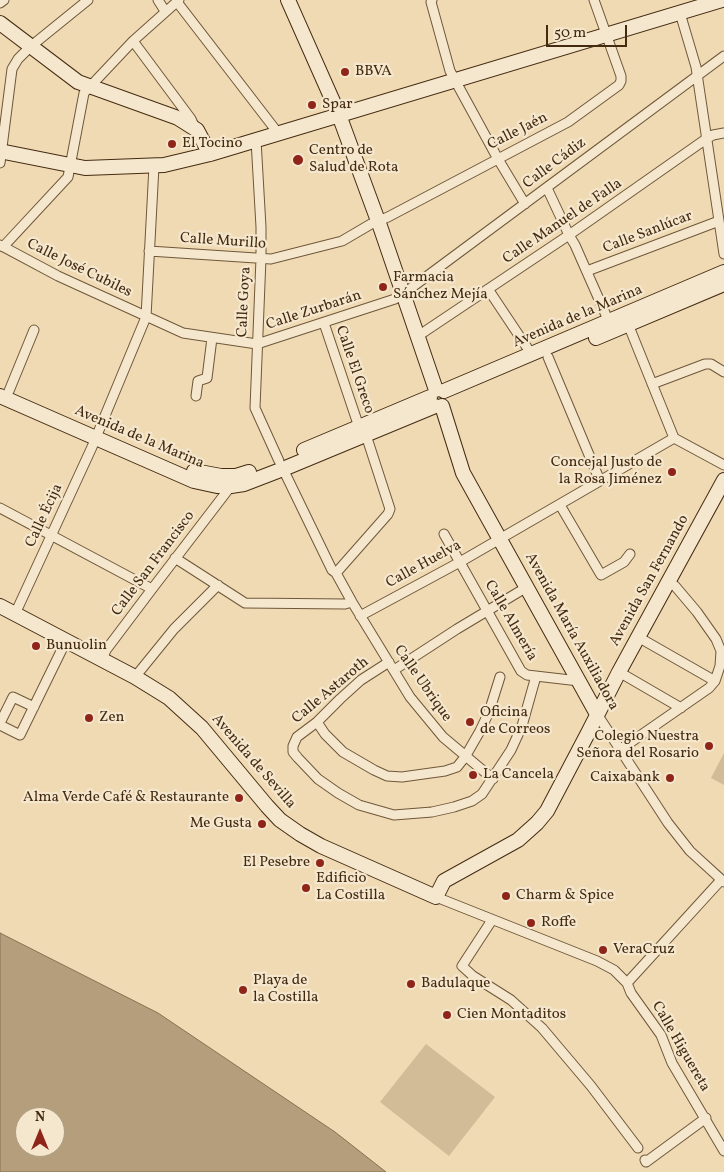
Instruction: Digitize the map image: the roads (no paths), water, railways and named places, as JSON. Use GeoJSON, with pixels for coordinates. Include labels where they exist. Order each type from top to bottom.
{"type":"FeatureCollection","features":[{"type":"Feature","properties":{"kind":"street"},"geometry":{"type":"LineString","coordinates":[[0,3],[4,0]]}},
{"type":"Feature","properties":{"kind":"street"},"geometry":{"type":"LineString","coordinates":[[88,0],[30,47],[12,69],[0,155],[85,168],[154,166],[210,154],[716,1]]}},
{"type":"Feature","properties":{"kind":"street"},"geometry":{"type":"LineString","coordinates":[[158,0],[165,11]]}},
{"type":"Feature","properties":{"kind":"street","name":"Avenida María Auxiliadora"},"geometry":{"type":"LineString","coordinates":[[288,0],[339,115],[418,336],[463,473],[501,538],[597,714],[668,823],[690,851],[722,881]]}},
{"type":"Feature","properties":{"kind":"street"},"geometry":{"type":"LineString","coordinates":[[432,0],[450,70],[498,159],[525,204]]}},
{"type":"Feature","properties":{"kind":"street","name":"Calle Jaén"},"geometry":{"type":"LineString","coordinates":[[378,221],[568,122],[619,85],[621,76],[594,0]]}},
{"type":"Feature","properties":{"kind":"street"},"geometry":{"type":"LineString","coordinates":[[1,246],[68,177],[84,93],[133,41],[178,1],[278,133]]}},
{"type":"Feature","properties":{"kind":"street"},"geometry":{"type":"LineString","coordinates":[[680,13],[698,76],[724,254]]}},
{"type":"Feature","properties":{"kind":"street"},"geometry":{"type":"LineString","coordinates":[[0,23],[78,82],[178,118],[197,130]]}},
{"type":"Feature","properties":{"kind":"street"},"geometry":{"type":"LineString","coordinates":[[133,41],[191,118],[210,154]]}},
{"type":"Feature","properties":{"kind":"street","name":"Calle Cádiz"},"geometry":{"type":"LineString","coordinates":[[403,294],[724,56]]}},
{"type":"Feature","properties":{"kind":"street","name":"Calle Manuel de Falla"},"geometry":{"type":"LineString","coordinates":[[418,336],[569,235],[706,139],[713,135],[724,133]]}},
{"type":"Feature","properties":{"kind":"street","name":"Calle Goya"},"geometry":{"type":"LineString","coordinates":[[256,140],[261,258],[255,408],[332,570],[336,573]]}},
{"type":"Feature","properties":{"kind":"street","name":"Calle Écija"},"geometry":{"type":"LineString","coordinates":[[15,614],[97,434],[146,317],[154,166]]}},
{"type":"Feature","properties":{"kind":"street"},"geometry":{"type":"LineString","coordinates":[[547,188],[569,235],[576,245],[609,322]]}},
{"type":"Feature","properties":{"kind":"street","name":"Calle Murillo"},"geometry":{"type":"LineString","coordinates":[[150,251],[271,259],[342,241],[378,221]]}},
{"type":"Feature","properties":{"kind":"street","name":"Calle Sanlúcar"},"geometry":{"type":"LineString","coordinates":[[587,271],[719,221]]}},
{"type":"Feature","properties":{"kind":"street","name":"Calle José Cubiles"},"geometry":{"type":"LineString","coordinates":[[1,246],[58,276],[146,317]]}},
{"type":"Feature","properties":{"kind":"street","name":"Avenida de la Marina"},"geometry":{"type":"LineString","coordinates":[[3,392],[97,434],[194,481],[231,486],[244,484],[281,465],[439,398],[532,354],[724,272]]}},
{"type":"Feature","properties":{"kind":"street","name":"Avenida de la Marina"},"geometry":{"type":"LineString","coordinates":[[439,398],[548,357],[724,284]]}},
{"type":"Feature","properties":{"kind":"street"},"geometry":{"type":"LineString","coordinates":[[488,289],[532,354]]}},
{"type":"Feature","properties":{"kind":"street","name":"Calle Zurbarán"},"geometry":{"type":"LineString","coordinates":[[146,317],[183,333],[257,344],[395,299],[403,294]]}},
{"type":"Feature","properties":{"kind":"street","name":"Calle El Greco"},"geometry":{"type":"LineString","coordinates":[[324,323],[390,509],[388,514],[336,573]]}},
{"type":"Feature","properties":{"kind":"street"},"geometry":{"type":"LineString","coordinates":[[628,324],[674,438],[724,465]]}},
{"type":"Feature","properties":{"kind":"street"},"geometry":{"type":"LineString","coordinates":[[3,392],[34,330]]}},
{"type":"Feature","properties":{"kind":"street"},"geometry":{"type":"LineString","coordinates":[[196,396],[198,381],[208,378],[212,338]]}},
{"type":"Feature","properties":{"kind":"street"},"geometry":{"type":"LineString","coordinates":[[548,357],[600,481]]}},
{"type":"Feature","properties":{"kind":"street"},"geometry":{"type":"LineString","coordinates":[[652,384],[705,364],[711,364],[724,372]]}},
{"type":"Feature","properties":{"kind":"street","name":"Avenida de la Marina"},"geometry":{"type":"LineString","coordinates":[[97,434],[189,470],[207,475],[236,476],[281,465]]}},
{"type":"Feature","properties":{"kind":"street","name":"Calle Huelva"},"geometry":{"type":"LineString","coordinates":[[360,616],[460,562],[674,438]]}},
{"type":"Feature","properties":{"kind":"street","name":"Avenida San Fernando"},"geometry":{"type":"LineString","coordinates":[[436,897],[444,881],[518,840],[547,811],[619,672],[724,480]]}},
{"type":"Feature","properties":{"kind":"street","name":"Calle San Francisco"},"geometry":{"type":"LineString","coordinates":[[102,660],[106,650],[231,486]]}},
{"type":"Feature","properties":{"kind":"street"},"geometry":{"type":"LineString","coordinates":[[560,505],[602,575],[624,562],[630,554]]}},
{"type":"Feature","properties":{"kind":"street"},"geometry":{"type":"LineString","coordinates":[[0,508],[152,589]]}},
{"type":"Feature","properties":{"kind":"street","name":"Calle Almería"},"geometry":{"type":"LineString","coordinates":[[444,534],[521,671],[526,675],[579,681]]}},
{"type":"Feature","properties":{"kind":"street"},"geometry":{"type":"LineString","coordinates":[[175,558],[246,603],[345,604],[352,602]]}},
{"type":"Feature","properties":{"kind":"street","name":"Calle Ubrique"},"geometry":{"type":"LineString","coordinates":[[336,573],[410,697],[443,737],[493,779]]}},
{"type":"Feature","properties":{"kind":"street"},"geometry":{"type":"LineString","coordinates":[[621,749],[709,688],[715,681],[720,666],[722,650],[716,639],[697,612],[675,586],[668,582]]}},
{"type":"Feature","properties":{"kind":"street"},"geometry":{"type":"LineString","coordinates":[[136,677],[174,630],[218,585]]}},
{"type":"Feature","properties":{"kind":"street"},"geometry":{"type":"LineString","coordinates":[[394,670],[527,587]]}},
{"type":"Feature","properties":{"kind":"street","name":"Avenida de Sevilla"},"geometry":{"type":"LineString","coordinates":[[0,606],[136,677],[169,698],[194,719],[266,806],[280,820],[293,829],[321,846],[492,920]]}},
{"type":"Feature","properties":{"kind":"street"},"geometry":{"type":"LineString","coordinates":[[638,638],[715,681]]}},
{"type":"Feature","properties":{"kind":"street"},"geometry":{"type":"LineString","coordinates":[[34,707],[13,696],[0,724],[20,735],[34,707],[66,640]]}},
{"type":"Feature","properties":{"kind":"street","name":"Calle Astaroth"},"geometry":{"type":"LineString","coordinates":[[389,662],[361,680],[317,722],[307,728],[293,746],[293,752],[318,779],[338,793],[359,805],[394,814],[432,812],[472,801],[482,794],[493,779]]}},
{"type":"Feature","properties":{"kind":"street"},"geometry":{"type":"LineString","coordinates":[[619,672],[681,708]]}},
{"type":"Feature","properties":{"kind":"street"},"geometry":{"type":"LineString","coordinates":[[493,779],[511,750],[522,726],[536,676]]}},
{"type":"Feature","properties":{"kind":"street"},"geometry":{"type":"LineString","coordinates":[[317,722],[325,734],[343,752],[387,776],[402,777],[446,771],[457,767],[465,756],[490,712],[500,677]]}},
{"type":"Feature","properties":{"kind":"street"},"geometry":{"type":"LineString","coordinates":[[628,982],[722,881]]}},
{"type":"Feature","properties":{"kind":"street"},"geometry":{"type":"LineString","coordinates":[[492,920],[462,966],[468,972],[511,1000],[542,1028],[638,1148]]}},
{"type":"Feature","properties":{"kind":"street","name":"Calle Higuereta"},"geometry":{"type":"LineString","coordinates":[[492,920],[597,961],[614,970],[628,982],[631,993],[661,1036],[672,1063],[724,1151]]}},
{"type":"Feature","properties":{"kind":"street"},"geometry":{"type":"LineString","coordinates":[[645,1161],[706,1118]]}},
{"type":"Feature","properties":{"kind":"place","name":"BBVA"},"geometry":{"type":"Point","coordinates":[345,72]}},
{"type":"Feature","properties":{"kind":"place","name":"Spar"},"geometry":{"type":"Point","coordinates":[312,105]}},
{"type":"Feature","properties":{"kind":"place","name":"El Tocino"},"geometry":{"type":"Point","coordinates":[172,144]}},
{"type":"Feature","properties":{"kind":"place","name":"Centro de Salud de Rota"},"geometry":{"type":"Point","coordinates":[298,160]}},
{"type":"Feature","properties":{"kind":"place","name":"Farmacia Sánchez Mejía"},"geometry":{"type":"Point","coordinates":[383,287]}},
{"type":"Feature","properties":{"kind":"place","name":"Concejal Justo de la Rosa Jiménez"},"geometry":{"type":"Point","coordinates":[672,472]}},
{"type":"Feature","properties":{"kind":"place","name":"Bunuolin"},"geometry":{"type":"Point","coordinates":[36,646]}},
{"type":"Feature","properties":{"kind":"place","name":"Zen"},"geometry":{"type":"Point","coordinates":[89,718]}},
{"type":"Feature","properties":{"kind":"place","name":"Oficina de Correos"},"geometry":{"type":"Point","coordinates":[470,722]}},
{"type":"Feature","properties":{"kind":"place","name":"Colegio Nuestra Señora del Rosario"},"geometry":{"type":"Point","coordinates":[709,746]}},
{"type":"Feature","properties":{"kind":"place","name":"La Cancela"},"geometry":{"type":"Point","coordinates":[473,775]}},
{"type":"Feature","properties":{"kind":"place","name":"Caixabank"},"geometry":{"type":"Point","coordinates":[670,778]}},
{"type":"Feature","properties":{"kind":"place","name":"Alma Verde Café & Restaurante"},"geometry":{"type":"Point","coordinates":[239,798]}},
{"type":"Feature","properties":{"kind":"place","name":"Me Gusta"},"geometry":{"type":"Point","coordinates":[262,824]}},
{"type":"Feature","properties":{"kind":"place","name":"El Pesebre"},"geometry":{"type":"Point","coordinates":[320,863]}},
{"type":"Feature","properties":{"kind":"place","name":"Edificio La Costilla"},"geometry":{"type":"Point","coordinates":[306,888]}},
{"type":"Feature","properties":{"kind":"place","name":"Charm & Spice"},"geometry":{"type":"Point","coordinates":[506,896]}},
{"type":"Feature","properties":{"kind":"place","name":"Roffe"},"geometry":{"type":"Point","coordinates":[531,923]}},
{"type":"Feature","properties":{"kind":"place","name":"VeraCruz"},"geometry":{"type":"Point","coordinates":[603,950]}},
{"type":"Feature","properties":{"kind":"place","name":"Badulaque"},"geometry":{"type":"Point","coordinates":[411,984]}},
{"type":"Feature","properties":{"kind":"place","name":"Playa de la Costilla"},"geometry":{"type":"Point","coordinates":[243,990]}},
{"type":"Feature","properties":{"kind":"place","name":"Cien Montaditos"},"geometry":{"type":"Point","coordinates":[447,1015]}}]}
